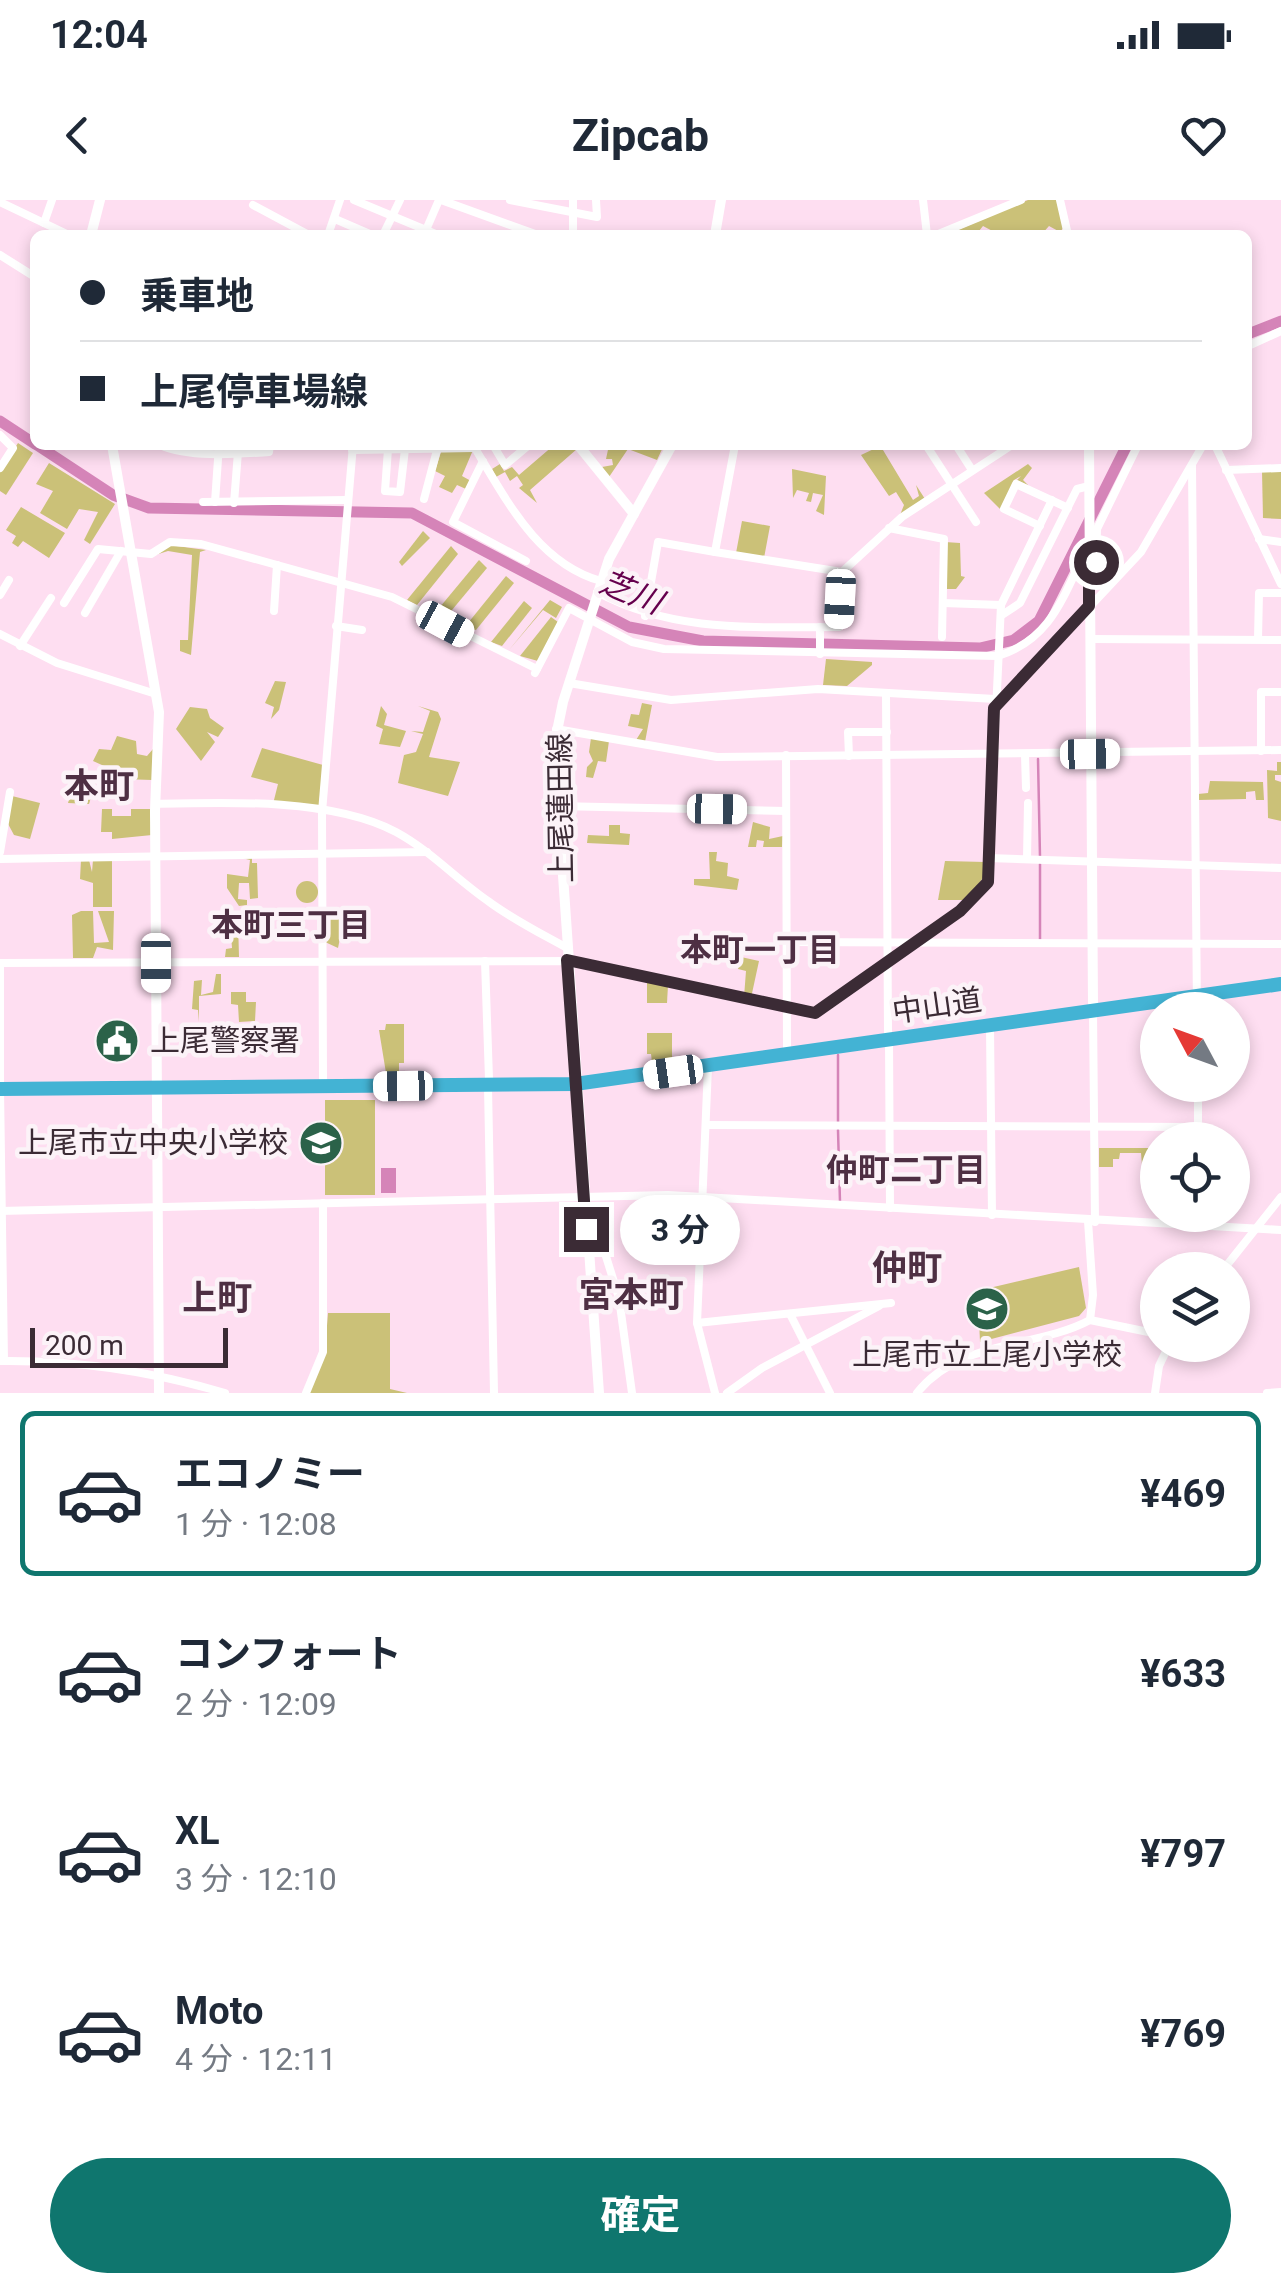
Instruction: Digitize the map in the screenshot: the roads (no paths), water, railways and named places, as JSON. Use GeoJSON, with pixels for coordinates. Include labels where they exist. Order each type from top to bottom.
{"type":"FeatureCollection","features":[{"type":"Feature","properties":{"kind":"highway","name":"中山道"},"geometry":{"type":"LineString","coordinates":[[1220,992],[1281,976]]}},
{"type":"Feature","properties":{"kind":"highway","name":"中山道"},"geometry":{"type":"LineString","coordinates":[[1233,992],[1281,984]]}},
{"type":"Feature","properties":{"kind":"highway","name":"中山道"},"geometry":{"type":"LineString","coordinates":[[574,1080],[1140,1003]]}},
{"type":"Feature","properties":{"kind":"highway","name":"中山道"},"geometry":{"type":"LineString","coordinates":[[0,1086],[574,1080],[708,1067],[889,1036],[990,1027],[1093,1007]]}},
{"type":"Feature","properties":{"kind":"highway","name":"中山道"},"geometry":{"type":"LineString","coordinates":[[157,1084],[323,1079],[488,1082]]}},
{"type":"Feature","properties":{"kind":"street"},"geometry":{"type":"LineString","coordinates":[[44,223],[52,200]]}},
{"type":"Feature","properties":{"kind":"street"},"geometry":{"type":"LineString","coordinates":[[92,230],[100,200]]}},
{"type":"Feature","properties":{"kind":"street"},"geometry":{"type":"LineString","coordinates":[[330,230],[340,200]]}},
{"type":"Feature","properties":{"kind":"street"},"geometry":{"type":"LineString","coordinates":[[354,200],[426,230],[440,200],[524,230]]}},
{"type":"Feature","properties":{"kind":"street"},"geometry":{"type":"LineString","coordinates":[[385,230],[400,200]]}},
{"type":"Feature","properties":{"kind":"street"},"geometry":{"type":"LineString","coordinates":[[510,200],[597,218],[596,200]]}},
{"type":"Feature","properties":{"kind":"street"},"geometry":{"type":"LineString","coordinates":[[573,200],[573,230]]}},
{"type":"Feature","properties":{"kind":"street"},"geometry":{"type":"LineString","coordinates":[[716,230],[722,200]]}},
{"type":"Feature","properties":{"kind":"street"},"geometry":{"type":"LineString","coordinates":[[923,200],[926,230]]}},
{"type":"Feature","properties":{"kind":"street"},"geometry":{"type":"LineString","coordinates":[[946,230],[999,204],[1021,200]]}},
{"type":"Feature","properties":{"kind":"street"},"geometry":{"type":"LineString","coordinates":[[1060,200],[1067,230]]}},
{"type":"Feature","properties":{"kind":"street"},"geometry":{"type":"LineString","coordinates":[[0,202],[58,230]]}},
{"type":"Feature","properties":{"kind":"street"},"geometry":{"type":"LineString","coordinates":[[253,206],[299,230]]}},
{"type":"Feature","properties":{"kind":"street"},"geometry":{"type":"LineString","coordinates":[[335,219],[360,230]]}},
{"type":"Feature","properties":{"kind":"street"},"geometry":{"type":"LineString","coordinates":[[412,230],[414,225]]}},
{"type":"Feature","properties":{"kind":"street"},"geometry":{"type":"LineString","coordinates":[[0,254],[30,274]]}},
{"type":"Feature","properties":{"kind":"street"},"geometry":{"type":"LineString","coordinates":[[1252,344],[1281,331]]}},
{"type":"Feature","properties":{"kind":"street"},"geometry":{"type":"LineString","coordinates":[[0,435],[13,448],[0,468]]}},
{"type":"Feature","properties":{"kind":"street"},"geometry":{"type":"LineString","coordinates":[[113,450],[124,510],[126,552],[156,694],[159,1393]]}},
{"type":"Feature","properties":{"kind":"street"},"geometry":{"type":"LineString","coordinates":[[215,502],[233,450]]}},
{"type":"Feature","properties":{"kind":"street"},"geometry":{"type":"LineString","coordinates":[[233,450],[234,502]]}},
{"type":"Feature","properties":{"kind":"street"},"geometry":{"type":"LineString","coordinates":[[245,450],[269,450]]}},
{"type":"Feature","properties":{"kind":"street"},"geometry":{"type":"LineString","coordinates":[[323,1079],[322,812],[352,450]]}},
{"type":"Feature","properties":{"kind":"street"},"geometry":{"type":"LineString","coordinates":[[386,450],[385,491],[400,492],[404,450]]}},
{"type":"Feature","properties":{"kind":"street"},"geometry":{"type":"LineString","coordinates":[[424,499],[437,450]]}},
{"type":"Feature","properties":{"kind":"street"},"geometry":{"type":"LineString","coordinates":[[476,450],[516,516],[632,642],[664,649],[998,655],[1037,637],[1054,617],[1077,569],[1089,565],[1096,569],[1097,529],[1136,450]]}},
{"type":"Feature","properties":{"kind":"street"},"geometry":{"type":"LineString","coordinates":[[496,450],[505,465],[522,450]]}},
{"type":"Feature","properties":{"kind":"street"},"geometry":{"type":"LineString","coordinates":[[582,450],[634,514]]}},
{"type":"Feature","properties":{"kind":"street","name":"上尾蓮田線"},"geometry":{"type":"LineString","coordinates":[[599,1393],[556,806],[556,729],[594,602],[634,514],[669,450]]}},
{"type":"Feature","properties":{"kind":"street"},"geometry":{"type":"LineString","coordinates":[[715,552],[733,450]]}},
{"type":"Feature","properties":{"kind":"street"},"geometry":{"type":"LineString","coordinates":[[929,450],[976,522]]}},
{"type":"Feature","properties":{"kind":"street"},"geometry":{"type":"LineString","coordinates":[[959,450],[972,470]]}},
{"type":"Feature","properties":{"kind":"street"},"geometry":{"type":"LineString","coordinates":[[988,450],[992,457]]}},
{"type":"Feature","properties":{"kind":"street"},"geometry":{"type":"LineString","coordinates":[[64,603],[98,549],[151,554],[170,542],[201,544],[392,598],[536,671],[569,608],[594,602],[687,625],[820,629],[839,626],[842,572],[888,528],[1004,450]]}},
{"type":"Feature","properties":{"kind":"street"},"geometry":{"type":"LineString","coordinates":[[1088,450],[1094,1127],[1090,1320]]}},
{"type":"Feature","properties":{"kind":"street"},"geometry":{"type":"LineString","coordinates":[[995,703],[1140,552],[1200,450]]}},
{"type":"Feature","properties":{"kind":"street"},"geometry":{"type":"LineString","coordinates":[[1217,450],[1281,584]]}},
{"type":"Feature","properties":{"kind":"street"},"geometry":{"type":"LineString","coordinates":[[483,461],[453,522],[526,561]]}},
{"type":"Feature","properties":{"kind":"street"},"geometry":{"type":"LineString","coordinates":[[1192,466],[1197,992]]}},
{"type":"Feature","properties":{"kind":"street"},"geometry":{"type":"LineString","coordinates":[[1226,470],[1281,468]]}},
{"type":"Feature","properties":{"kind":"street"},"geometry":{"type":"LineString","coordinates":[[1040,526],[1004,509],[1016,484],[1068,508]]}},
{"type":"Feature","properties":{"kind":"street"},"geometry":{"type":"LineString","coordinates":[[943,603],[1014,608],[1020,604],[1077,489],[1089,492]]}},
{"type":"Feature","properties":{"kind":"street"},"geometry":{"type":"LineString","coordinates":[[225,1393],[159,1373],[2,1361],[0,964],[486,960],[567,954],[787,1010],[815,1013],[917,942],[988,882],[1002,607],[1052,500]]}},
{"type":"Feature","properties":{"kind":"street"},"geometry":{"type":"LineString","coordinates":[[203,502],[347,502]]}},
{"type":"Feature","properties":{"kind":"street"},"geometry":{"type":"LineString","coordinates":[[888,528],[944,538],[942,637]]}},
{"type":"Feature","properties":{"kind":"street"},"geometry":{"type":"LineString","coordinates":[[1259,539],[1281,542]]}},
{"type":"Feature","properties":{"kind":"street"},"geometry":{"type":"LineString","coordinates":[[645,616],[658,542],[842,572]]}},
{"type":"Feature","properties":{"kind":"street"},"geometry":{"type":"LineString","coordinates":[[85,612],[126,552]]}},
{"type":"Feature","properties":{"kind":"street"},"geometry":{"type":"LineString","coordinates":[[274,611],[278,565]]}},
{"type":"Feature","properties":{"kind":"street"},"geometry":{"type":"LineString","coordinates":[[0,595],[9,580]]}},
{"type":"Feature","properties":{"kind":"street"},"geometry":{"type":"LineString","coordinates":[[1258,639],[1259,593],[1281,593]]}},
{"type":"Feature","properties":{"kind":"street"},"geometry":{"type":"LineString","coordinates":[[20,646],[51,598]]}},
{"type":"Feature","properties":{"kind":"street"},"geometry":{"type":"LineString","coordinates":[[336,626],[362,630]]}},
{"type":"Feature","properties":{"kind":"street"},"geometry":{"type":"LineString","coordinates":[[820,629],[820,654]]}},
{"type":"Feature","properties":{"kind":"street"},"geometry":{"type":"LineString","coordinates":[[0,634],[58,664],[156,694]]}},
{"type":"Feature","properties":{"kind":"street"},"geometry":{"type":"LineString","coordinates":[[1090,639],[1281,640]]}},
{"type":"Feature","properties":{"kind":"street"},"geometry":{"type":"LineString","coordinates":[[569,683],[670,700],[818,688],[995,703]]}},
{"type":"Feature","properties":{"kind":"street"},"geometry":{"type":"LineString","coordinates":[[1261,751],[1262,692],[1281,692]]}},
{"type":"Feature","properties":{"kind":"street"},"geometry":{"type":"LineString","coordinates":[[886,693],[890,1208]]}},
{"type":"Feature","properties":{"kind":"street"},"geometry":{"type":"LineString","coordinates":[[556,729],[718,757],[1281,750]]}},
{"type":"Feature","properties":{"kind":"street"},"geometry":{"type":"LineString","coordinates":[[848,756],[848,732],[887,732]]}},
{"type":"Feature","properties":{"kind":"street"},"geometry":{"type":"LineString","coordinates":[[786,755],[788,1048]]}},
{"type":"Feature","properties":{"kind":"street"},"geometry":{"type":"LineString","coordinates":[[1025,755],[1026,788]]}},
{"type":"Feature","properties":{"kind":"street"},"geometry":{"type":"LineString","coordinates":[[10,792],[2,822],[0,855],[427,852]]}},
{"type":"Feature","properties":{"kind":"street"},"geometry":{"type":"LineString","coordinates":[[155,804],[230,802],[322,812],[385,827],[427,852],[484,899],[567,954]]}},
{"type":"Feature","properties":{"kind":"street"},"geometry":{"type":"LineString","coordinates":[[1027,859],[1028,802]]}},
{"type":"Feature","properties":{"kind":"street"},"geometry":{"type":"LineString","coordinates":[[556,806],[786,810]]}},
{"type":"Feature","properties":{"kind":"street"},"geometry":{"type":"LineString","coordinates":[[988,858],[1281,868]]}},
{"type":"Feature","properties":{"kind":"street"},"geometry":{"type":"LineString","coordinates":[[787,942],[1281,944]]}},
{"type":"Feature","properties":{"kind":"street"},"geometry":{"type":"LineString","coordinates":[[486,960],[494,1393]]}},
{"type":"Feature","properties":{"kind":"street"},"geometry":{"type":"LineString","coordinates":[[990,1027],[992,1214]]}},
{"type":"Feature","properties":{"kind":"street"},"geometry":{"type":"LineString","coordinates":[[708,1067],[696,1323],[715,1393]]}},
{"type":"Feature","properties":{"kind":"street"},"geometry":{"type":"LineString","coordinates":[[706,1125],[1140,1127]]}},
{"type":"Feature","properties":{"kind":"street"},"geometry":{"type":"LineString","coordinates":[[1,1211],[583,1196],[702,1197],[1140,1223]]}},
{"type":"Feature","properties":{"kind":"street"},"geometry":{"type":"LineString","coordinates":[[1238,1252],[1281,1196]]}},
{"type":"Feature","properties":{"kind":"street"},"geometry":{"type":"LineString","coordinates":[[306,1393],[323,1352],[323,1203]]}},
{"type":"Feature","properties":{"kind":"street"},"geometry":{"type":"LineString","coordinates":[[586,1229],[599,1234],[616,1286],[632,1393]]}},
{"type":"Feature","properties":{"kind":"street"},"geometry":{"type":"LineString","coordinates":[[1250,1229],[1281,1230]]}},
{"type":"Feature","properties":{"kind":"street"},"geometry":{"type":"LineString","coordinates":[[696,1323],[886,1304],[728,1393]]}},
{"type":"Feature","properties":{"kind":"street"},"geometry":{"type":"LineString","coordinates":[[790,1314],[830,1393]]}},
{"type":"Feature","properties":{"kind":"street"},"geometry":{"type":"LineString","coordinates":[[916,1393],[927,1380],[987,1348],[1090,1320],[1140,1330]]}},
{"type":"Feature","properties":{"kind":"street"},"geometry":{"type":"LineString","coordinates":[[1155,1393],[1161,1362]]}},
{"type":"Feature","properties":{"kind":"street"},"geometry":{"type":"LineString","coordinates":[[1267,1393],[1281,1392]]}},
{"type":"Feature","properties":{"kind":"waterway","name":"芝川"},"geometry":{"type":"LineString","coordinates":[[1252,332],[1281,321]]}},
{"type":"Feature","properties":{"kind":"waterway","name":"芝川"},"geometry":{"type":"LineString","coordinates":[[0,421],[30,441]]}},
{"type":"Feature","properties":{"kind":"waterway","name":"芝川"},"geometry":{"type":"LineString","coordinates":[[45,450],[113,495],[149,508],[412,513],[629,627],[703,641],[980,648],[1014,640],[1039,621],[1124,450]]}},
{"type":"Feature","properties":{"kind":"waterway"},"geometry":{"type":"LineString","coordinates":[[1038,759],[1040,857]]}},
{"type":"Feature","properties":{"kind":"waterway"},"geometry":{"type":"LineString","coordinates":[[1040,864],[1040,940]]}},
{"type":"Feature","properties":{"kind":"waterway"},"geometry":{"type":"LineString","coordinates":[[838,1055],[838,1124]]}},
{"type":"Feature","properties":{"kind":"waterway"},"geometry":{"type":"LineString","coordinates":[[838,1130],[840,1202]]}},
{"type":"Feature","properties":{"kind":"place","name":"上尾警察署"},"geometry":{"type":"Point","coordinates":[117,1041]}},
{"type":"Feature","properties":{"kind":"place","name":"上尾市立中央小学校"},"geometry":{"type":"Point","coordinates":[321,1143]}},
{"type":"Feature","properties":{"kind":"place","name":"上尾市立上尾小学校"},"geometry":{"type":"Point","coordinates":[987,1309]}},
{"type":"Feature","properties":{"kind":"district","name":"本町"},"geometry":{"type":"Point","coordinates":[99,786]}},
{"type":"Feature","properties":{"kind":"district","name":"本町三丁目"},"geometry":{"type":"Point","coordinates":[291,925]}},
{"type":"Feature","properties":{"kind":"district","name":"本町一丁目"},"geometry":{"type":"Point","coordinates":[760,950]}},
{"type":"Feature","properties":{"kind":"district","name":"仲町二丁目"},"geometry":{"type":"Point","coordinates":[906,1170]}},
{"type":"Feature","properties":{"kind":"district","name":"仲町"},"geometry":{"type":"Point","coordinates":[907,1268]}},
{"type":"Feature","properties":{"kind":"district","name":"宮本町"},"geometry":{"type":"Point","coordinates":[631,1295]}},
{"type":"Feature","properties":{"kind":"district","name":"上町"},"geometry":{"type":"Point","coordinates":[217,1298]}}]}
